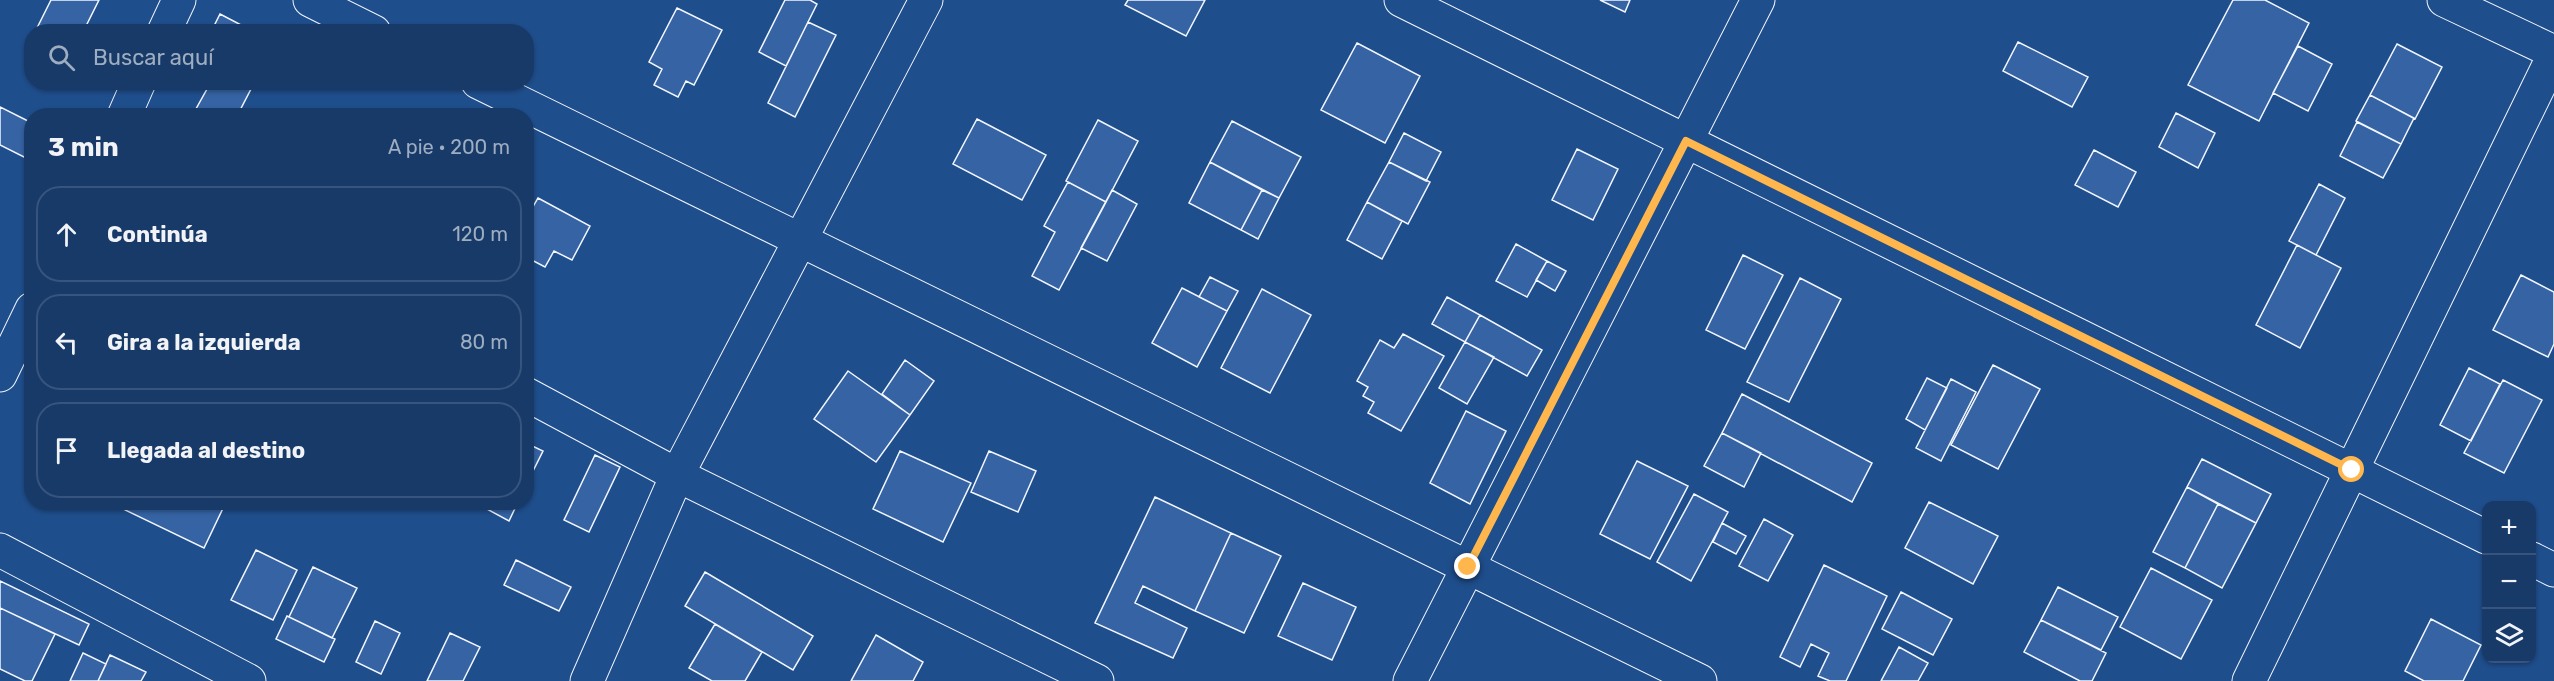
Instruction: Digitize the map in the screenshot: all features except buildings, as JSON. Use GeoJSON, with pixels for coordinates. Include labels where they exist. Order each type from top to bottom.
{"type":"FeatureCollection","features":[{"type":"Feature","properties":{"kind":"street"},"geometry":{"type":"LineString","coordinates":[[168,24],[179,0]]}},
{"type":"Feature","properties":{"kind":"street"},"geometry":{"type":"LineString","coordinates":[[310,0],[358,24]]}},
{"type":"Feature","properties":{"kind":"street"},"geometry":{"type":"LineString","coordinates":[[587,681],[677,476],[926,0]]}},
{"type":"Feature","properties":{"kind":"street"},"geometry":{"type":"LineString","coordinates":[[1401,0],[2482,535]]}},
{"type":"Feature","properties":{"kind":"street"},"geometry":{"type":"LineString","coordinates":[[1410,681],[1758,0]]}},
{"type":"Feature","properties":{"kind":"street"},"geometry":{"type":"LineString","coordinates":[[2249,681],[2554,54],[2444,0]]}},
{"type":"Feature","properties":{"kind":"street"},"geometry":{"type":"LineString","coordinates":[[128,108],[135,90]]}},
{"type":"Feature","properties":{"kind":"street"},"geometry":{"type":"LineString","coordinates":[[494,90],[531,108]]}},
{"type":"Feature","properties":{"kind":"street"},"geometry":{"type":"LineString","coordinates":[[534,109],[1701,681]]}},
{"type":"Feature","properties":{"kind":"street"},"geometry":{"type":"LineString","coordinates":[[0,375],[24,326]]}},
{"type":"Feature","properties":{"kind":"street"},"geometry":{"type":"LineString","coordinates":[[534,398],[677,476],[1096,681]]}},
{"type":"Feature","properties":{"kind":"street"},"geometry":{"type":"LineString","coordinates":[[0,550],[249,681]]}},
{"type":"Feature","properties":{"kind":"street"},"geometry":{"type":"LineString","coordinates":[[2536,561],[2554,570]]}},
{"type":"Feature","properties":{"kind":"route"},"geometry":{"type":"LineString","coordinates":[[1468,567],[1686,141],[2352,470]]}}]}
